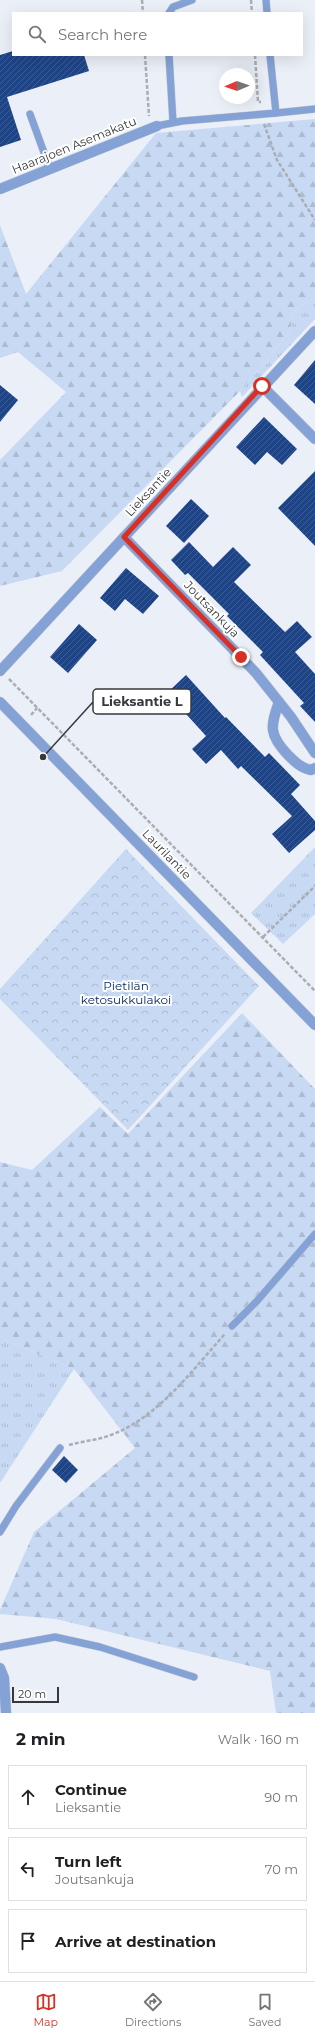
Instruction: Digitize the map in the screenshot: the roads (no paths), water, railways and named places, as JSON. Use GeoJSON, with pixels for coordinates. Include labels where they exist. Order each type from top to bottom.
{"type":"FeatureCollection","features":[{"type":"Feature","properties":{"kind":"street","name":"Haarajoen Asemakatu"},"geometry":{"type":"LineString","coordinates":[[0,189],[154,128]]}},
{"type":"Feature","properties":{"kind":"street","name":"Lieksantie"},"geometry":{"type":"LineString","coordinates":[[0,671],[315,330]]}},
{"type":"Feature","properties":{"kind":"street"},"geometry":{"type":"LineString","coordinates":[[262,386],[315,439]]}},
{"type":"Feature","properties":{"kind":"street","name":"Joutsankuja"},"geometry":{"type":"LineString","coordinates":[[124,537],[246,662],[279,702],[315,753]]}},
{"type":"Feature","properties":{"kind":"street","name":"Laurilantie"},"geometry":{"type":"LineString","coordinates":[[0,702],[315,1024]]}},
{"type":"Feature","properties":{"kind":"street"},"geometry":{"type":"LineString","coordinates":[[279,702],[272,726],[276,743],[300,766],[311,770],[315,768]]}},
{"type":"Feature","properties":{"kind":"street"},"geometry":{"type":"LineString","coordinates":[[0,1668],[4,1678],[6,1713]]}},
{"type":"Feature","properties":{"kind":"lane"},"geometry":{"type":"LineString","coordinates":[[170,12],[173,7],[192,0]]}},
{"type":"Feature","properties":{"kind":"lane"},"geometry":{"type":"LineString","coordinates":[[266,0],[267,12]]}},
{"type":"Feature","properties":{"kind":"lane"},"geometry":{"type":"LineString","coordinates":[[169,56],[174,122]]}},
{"type":"Feature","properties":{"kind":"lane"},"geometry":{"type":"LineString","coordinates":[[270,56],[276,113]]}},
{"type":"Feature","properties":{"kind":"lane"},"geometry":{"type":"LineString","coordinates":[[154,128],[174,122],[315,109]]}},
{"type":"Feature","properties":{"kind":"lane"},"geometry":{"type":"LineString","coordinates":[[30,114],[50,169]]}},
{"type":"Feature","properties":{"kind":"lane"},"geometry":{"type":"LineString","coordinates":[[232,1326],[257,1301],[315,1234]]}},
{"type":"Feature","properties":{"kind":"lane"},"geometry":{"type":"LineString","coordinates":[[0,1532],[16,1506],[60,1448]]}},
{"type":"Feature","properties":{"kind":"lane"},"geometry":{"type":"LineString","coordinates":[[0,1647],[55,1637],[100,1647],[194,1676]]}},
{"type":"Feature","properties":{"kind":"place","name":"Lieksantie L"},"geometry":{"type":"Point","coordinates":[43,757]}},
{"type":"Feature","properties":{"kind":"park label","name":"Pietilän ketosukkulakoi"},"geometry":{"type":"Point","coordinates":[126,992]}}]}
